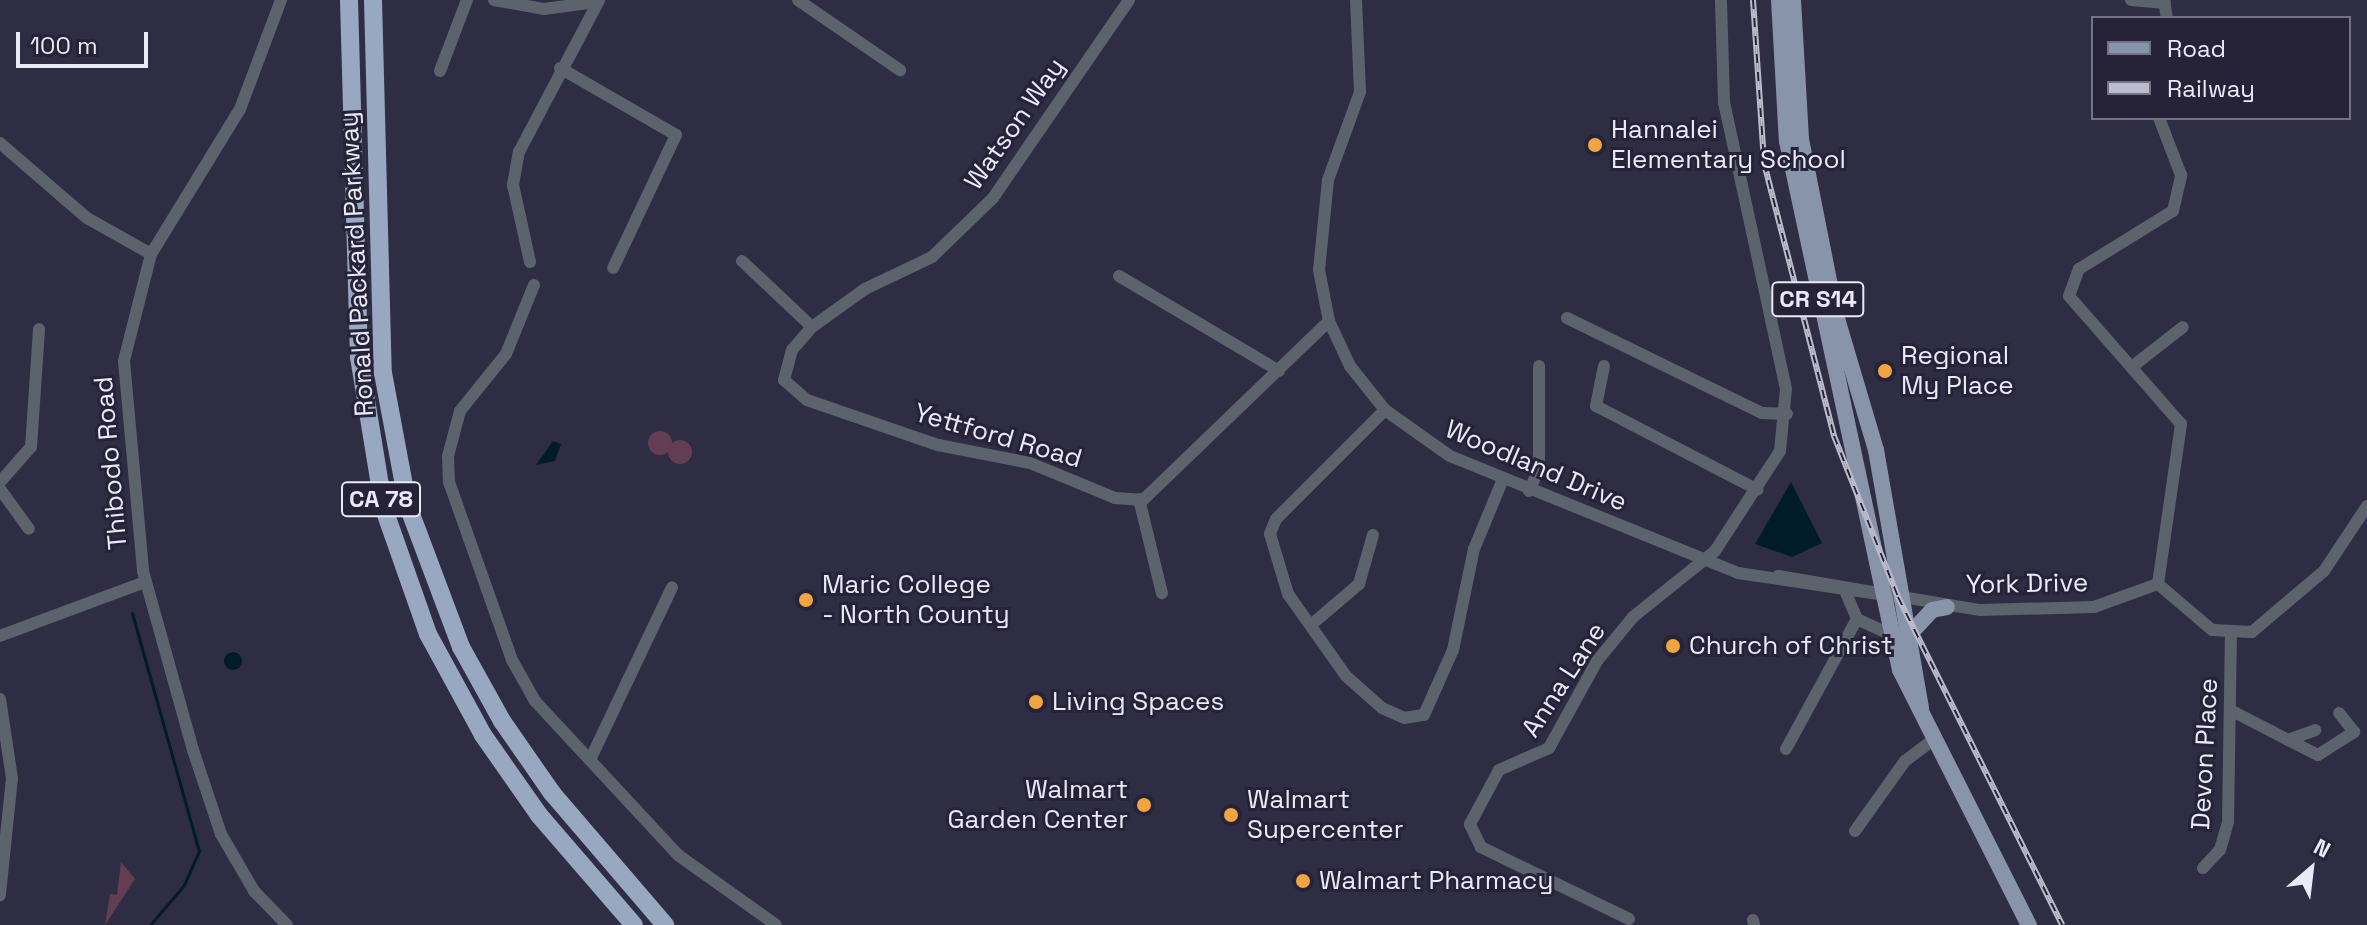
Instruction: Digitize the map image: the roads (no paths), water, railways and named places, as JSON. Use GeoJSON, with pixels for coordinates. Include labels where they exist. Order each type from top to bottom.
{"type":"FeatureCollection","features":[{"type":"Feature","properties":{"kind":"highway","name":"Ronald Packard Parkway"},"geometry":{"type":"LineString","coordinates":[[349,0],[359,357],[373,471],[392,536],[428,634],[483,735],[539,815],[634,925]]}},
{"type":"Feature","properties":{"kind":"highway","name":"Ronald Packard Parkway"},"geometry":{"type":"LineString","coordinates":[[373,0],[383,373],[412,521],[461,647],[502,721],[552,793],[665,925]]}},
{"type":"Feature","properties":{"kind":"main road","name":"CR S14"},"geometry":{"type":"LineString","coordinates":[[1779,0],[1787,141],[1846,403],[1867,438],[1888,594],[1921,710],[2029,925]]}},
{"type":"Feature","properties":{"kind":"main road","name":"CR S14"},"geometry":{"type":"LineString","coordinates":[[1793,0],[1801,139],[1836,315],[1876,450],[1888,594]]}},
{"type":"Feature","properties":{"kind":"main road"},"geometry":{"type":"LineString","coordinates":[[1900,636],[1932,610],[1947,607]]}},
{"type":"Feature","properties":{"kind":"street","name":"Thibodo Road"},"geometry":{"type":"LineString","coordinates":[[281,0],[240,109],[151,254],[128,320],[124,361],[145,582],[221,834],[254,891],[287,925]]}},
{"type":"Feature","properties":{"kind":"street"},"geometry":{"type":"LineString","coordinates":[[440,71],[467,0]]}},
{"type":"Feature","properties":{"kind":"street"},"geometry":{"type":"LineString","coordinates":[[494,0],[544,9],[598,1]]}},
{"type":"Feature","properties":{"kind":"street"},"geometry":{"type":"LineString","coordinates":[[798,0],[900,70]]}},
{"type":"Feature","properties":{"kind":"street","name":"Watson Way"},"geometry":{"type":"LineString","coordinates":[[784,380],[792,350],[812,327],[865,289],[932,257],[989,202],[1129,0]]}},
{"type":"Feature","properties":{"kind":"street","name":"Woodland Drive"},"geometry":{"type":"LineString","coordinates":[[1356,0],[1360,92],[1319,230],[1329,321],[1350,366],[1385,410],[1416,436],[1503,479],[1705,561],[1846,593],[1888,594]]}},
{"type":"Feature","properties":{"kind":"street"},"geometry":{"type":"LineString","coordinates":[[1705,561],[1758,490],[1780,451],[1787,414],[1724,102],[1721,0]]}},
{"type":"Feature","properties":{"kind":"street"},"geometry":{"type":"LineString","coordinates":[[2131,0],[2165,2]]}},
{"type":"Feature","properties":{"kind":"street"},"geometry":{"type":"LineString","coordinates":[[530,262],[515,180],[519,152],[560,68],[598,1]]}},
{"type":"Feature","properties":{"kind":"street"},"geometry":{"type":"LineString","coordinates":[[560,68],[676,135],[613,268]]}},
{"type":"Feature","properties":{"kind":"street"},"geometry":{"type":"LineString","coordinates":[[2160,120],[2181,175],[2173,211],[2079,269],[2069,296],[2174,408],[2183,443],[2158,584],[2212,630],[2231,636],[2260,628],[2298,596],[2337,556],[2367,506]]}},
{"type":"Feature","properties":{"kind":"street"},"geometry":{"type":"LineString","coordinates":[[0,143],[87,218],[151,254]]}},
{"type":"Feature","properties":{"kind":"street"},"geometry":{"type":"LineString","coordinates":[[742,261],[812,327]]}},
{"type":"Feature","properties":{"kind":"street"},"geometry":{"type":"LineString","coordinates":[[1119,276],[1279,371]]}},
{"type":"Feature","properties":{"kind":"street"},"geometry":{"type":"LineString","coordinates":[[534,285],[506,354],[460,411],[449,482],[512,660],[563,731],[678,855],[776,925]]}},
{"type":"Feature","properties":{"kind":"street"},"geometry":{"type":"LineString","coordinates":[[1567,318],[1762,413],[1787,414]]}},
{"type":"Feature","properties":{"kind":"street"},"geometry":{"type":"LineString","coordinates":[[1162,593],[1139,499],[1329,321]]}},
{"type":"Feature","properties":{"kind":"street"},"geometry":{"type":"LineString","coordinates":[[2133,366],[2183,327]]}},
{"type":"Feature","properties":{"kind":"street"},"geometry":{"type":"LineString","coordinates":[[0,482],[31,447],[39,329]]}},
{"type":"Feature","properties":{"kind":"street"},"geometry":{"type":"LineString","coordinates":[[1529,491],[1539,469],[1539,366]]}},
{"type":"Feature","properties":{"kind":"street"},"geometry":{"type":"LineString","coordinates":[[1604,366],[1596,406],[1758,490]]}},
{"type":"Feature","properties":{"kind":"street","name":"Yettford Road"},"geometry":{"type":"LineString","coordinates":[[784,380],[807,400],[938,445],[1030,463],[1115,498],[1139,499]]}},
{"type":"Feature","properties":{"kind":"street"},"geometry":{"type":"LineString","coordinates":[[1385,410],[1276,519],[1270,534],[1288,594],[1365,697],[1404,718],[1424,715],[1453,650],[1474,549],[1503,479]]}},
{"type":"Feature","properties":{"kind":"street"},"geometry":{"type":"LineString","coordinates":[[0,489],[29,529]]}},
{"type":"Feature","properties":{"kind":"street"},"geometry":{"type":"LineString","coordinates":[[1312,624],[1359,584],[1373,535]]}},
{"type":"Feature","properties":{"kind":"street","name":"Anna Lane"},"geometry":{"type":"LineString","coordinates":[[1629,919],[1481,847],[1470,824],[1499,770],[1549,748],[1597,661],[1633,617],[1705,561]]}},
{"type":"Feature","properties":{"kind":"street","name":"Woodland Drive"},"geometry":{"type":"LineString","coordinates":[[1771,578],[1888,594]]}},
{"type":"Feature","properties":{"kind":"street"},"geometry":{"type":"LineString","coordinates":[[0,636],[145,582]]}},
{"type":"Feature","properties":{"kind":"street","name":"York Drive"},"geometry":{"type":"LineString","coordinates":[[1888,594],[1947,607],[2094,607],[2158,584]]}},
{"type":"Feature","properties":{"kind":"street"},"geometry":{"type":"LineString","coordinates":[[590,760],[672,587]]}},
{"type":"Feature","properties":{"kind":"street"},"geometry":{"type":"LineString","coordinates":[[1846,593],[1857,619],[1900,636]]}},
{"type":"Feature","properties":{"kind":"street"},"geometry":{"type":"LineString","coordinates":[[1786,749],[1857,619]]}},
{"type":"Feature","properties":{"kind":"street","name":"Devon Place"},"geometry":{"type":"LineString","coordinates":[[2203,868],[2220,850],[2228,822],[2231,636]]}},
{"type":"Feature","properties":{"kind":"street"},"geometry":{"type":"LineString","coordinates":[[0,699],[12,778],[1,887]]}},
{"type":"Feature","properties":{"kind":"street"},"geometry":{"type":"LineString","coordinates":[[2230,710],[2320,754],[2354,732],[2339,713]]}},
{"type":"Feature","properties":{"kind":"street"},"geometry":{"type":"LineString","coordinates":[[2288,740],[2315,730]]}},
{"type":"Feature","properties":{"kind":"street"},"geometry":{"type":"LineString","coordinates":[[1855,831],[1905,761],[1934,739]]}},
{"type":"Feature","properties":{"kind":"water"},"geometry":{"type":"Polygon","coordinates":[[[553,441],[561,444],[555,461],[536,465],[553,441]]]}},
{"type":"Feature","properties":{"kind":"water"},"geometry":{"type":"Polygon","coordinates":[[[1791,482],[1822,543],[1792,557],[1755,544],[1791,482]]]}},
{"type":"Feature","properties":{"kind":"water"},"geometry":{"type":"Polygon","coordinates":[[[233,652],[242,661],[233,670],[224,661],[233,652]]]}},
{"type":"Feature","properties":{"kind":"waterway"},"geometry":{"type":"LineString","coordinates":[[132,613],[199,851],[184,885],[150,925]]}},
{"type":"Feature","properties":{"kind":"railway"},"geometry":{"type":"LineString","coordinates":[[1753,0],[1764,163],[1834,436],[1898,597],[2062,925]]}},
{"type":"Feature","properties":{"kind":"place","name":"Hannalei Elementary School"},"geometry":{"type":"Point","coordinates":[1595,145]}},
{"type":"Feature","properties":{"kind":"place","name":"Regional My Place"},"geometry":{"type":"Point","coordinates":[1885,371]}},
{"type":"Feature","properties":{"kind":"place","name":"Maric College - North County"},"geometry":{"type":"Point","coordinates":[806,600]}},
{"type":"Feature","properties":{"kind":"place","name":"Church of Christ"},"geometry":{"type":"Point","coordinates":[1673,646]}},
{"type":"Feature","properties":{"kind":"place","name":"Living Spaces"},"geometry":{"type":"Point","coordinates":[1036,702]}},
{"type":"Feature","properties":{"kind":"place","name":"Walmart Garden Center"},"geometry":{"type":"Point","coordinates":[1144,805]}},
{"type":"Feature","properties":{"kind":"place","name":"Walmart Supercenter"},"geometry":{"type":"Point","coordinates":[1231,815]}},
{"type":"Feature","properties":{"kind":"place","name":"Walmart Pharmacy"},"geometry":{"type":"Point","coordinates":[1303,881]}}]}
